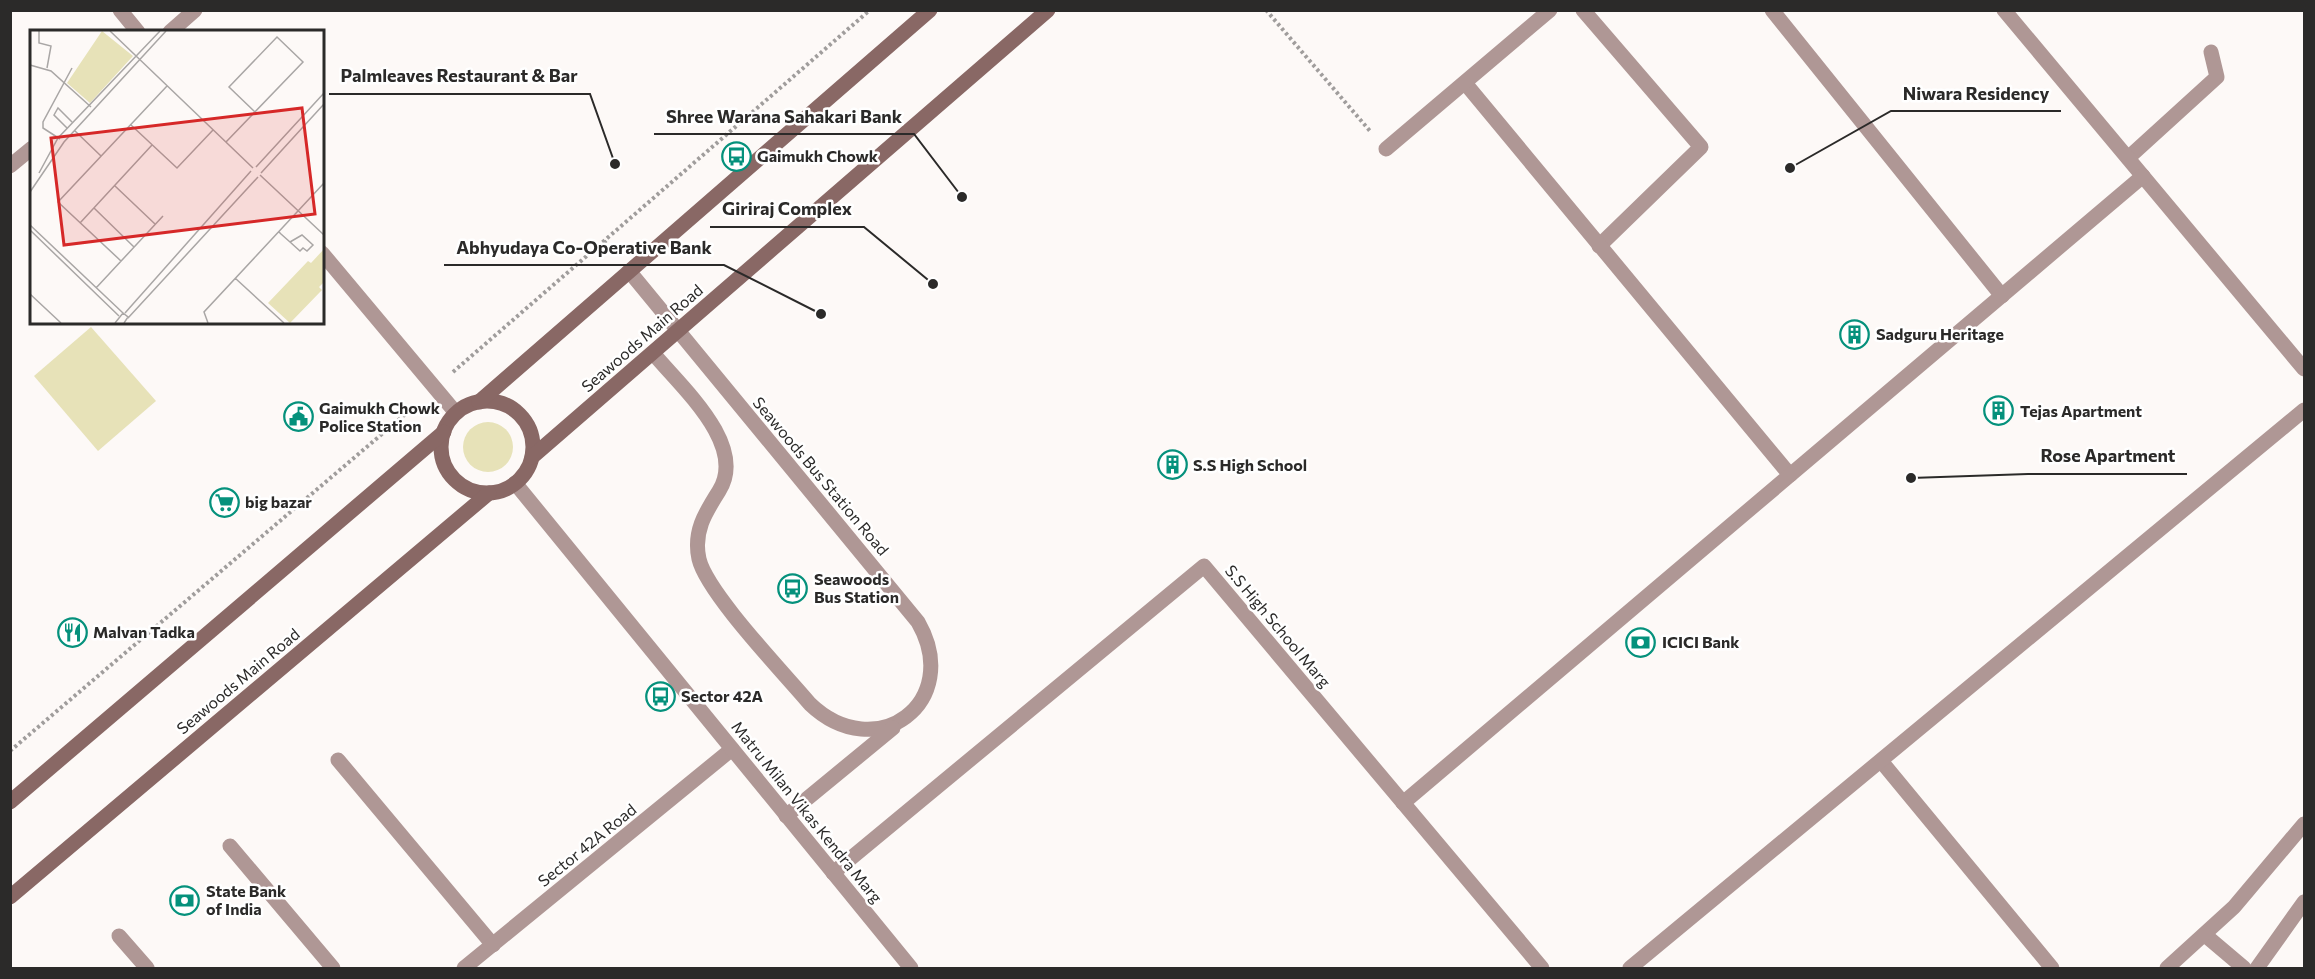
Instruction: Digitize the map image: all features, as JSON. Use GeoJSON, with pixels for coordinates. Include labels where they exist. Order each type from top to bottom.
{"type":"FeatureCollection","features":[{"type":"Feature","properties":{"kind":"main road"},"geometry":{"type":"LineString","coordinates":[[10,802],[444,432],[456,413],[479,402],[930,10]]}},
{"type":"Feature","properties":{"kind":"main road","name":"Seawoods Main Road"},"geometry":{"type":"LineString","coordinates":[[532,457],[1048,10]]}},
{"type":"Feature","properties":{"kind":"main road"},"geometry":{"type":"LineString","coordinates":[[444,432],[441,445],[442,459],[452,477],[469,489],[489,493],[507,489],[516,483],[529,467],[532,457],[532,434],[520,415],[501,403],[479,402]]}},
{"type":"Feature","properties":{"kind":"main road","name":"Seawoods Main Road"},"geometry":{"type":"LineString","coordinates":[[10,897],[489,493]]}},
{"type":"Feature","properties":{"kind":"street"},"geometry":{"type":"LineString","coordinates":[[120,10],[136,30]]}},
{"type":"Feature","properties":{"kind":"street"},"geometry":{"type":"LineString","coordinates":[[172,30],[195,10]]}},
{"type":"Feature","properties":{"kind":"street"},"geometry":{"type":"LineString","coordinates":[[1386,149],[1550,10]]}},
{"type":"Feature","properties":{"kind":"street"},"geometry":{"type":"LineString","coordinates":[[1583,10],[1701,147],[1599,246]]}},
{"type":"Feature","properties":{"kind":"street"},"geometry":{"type":"LineString","coordinates":[[1772,10],[2002,296]]}},
{"type":"Feature","properties":{"kind":"street"},"geometry":{"type":"LineString","coordinates":[[2004,10],[2304,369]]}},
{"type":"Feature","properties":{"kind":"street"},"geometry":{"type":"LineString","coordinates":[[2128,158],[2217,77],[2211,52]]}},
{"type":"Feature","properties":{"kind":"street"},"geometry":{"type":"LineString","coordinates":[[1465,83],[1790,475]]}},
{"type":"Feature","properties":{"kind":"street"},"geometry":{"type":"LineString","coordinates":[[10,166],[30,150]]}},
{"type":"Feature","properties":{"kind":"street"},"geometry":{"type":"LineString","coordinates":[[1403,803],[2143,176]]}},
{"type":"Feature","properties":{"kind":"street"},"geometry":{"type":"LineString","coordinates":[[324,255],[456,413]]}},
{"type":"Feature","properties":{"kind":"street","name":"Seawoods Bus Station Road"},"geometry":{"type":"LineString","coordinates":[[629,271],[918,622],[929,640],[931,671],[921,700],[907,716],[786,816]]}},
{"type":"Feature","properties":{"kind":"street"},"geometry":{"type":"LineString","coordinates":[[653,353],[718,432],[725,451],[725,479],[703,516],[698,538],[702,570],[713,588],[825,719],[845,728],[867,731],[888,726],[907,716]]}},
{"type":"Feature","properties":{"kind":"street"},"geometry":{"type":"LineString","coordinates":[[1630,969],[2304,410]]}},
{"type":"Feature","properties":{"kind":"street","name":"Matru Milan Vikas Kendra Marg"},"geometry":{"type":"LineString","coordinates":[[516,483],[911,969]]}},
{"type":"Feature","properties":{"kind":"street","name":"S.S High School Marg"},"geometry":{"type":"LineString","coordinates":[[833,873],[1204,566],[1542,969]]}},
{"type":"Feature","properties":{"kind":"street","name":"Sector 42A Road"},"geometry":{"type":"LineString","coordinates":[[464,969],[732,749]]}},
{"type":"Feature","properties":{"kind":"street"},"geometry":{"type":"LineString","coordinates":[[338,760],[493,945]]}},
{"type":"Feature","properties":{"kind":"street"},"geometry":{"type":"LineString","coordinates":[[1881,761],[2052,969]]}},
{"type":"Feature","properties":{"kind":"street"},"geometry":{"type":"LineString","coordinates":[[2167,969],[2234,907],[2304,824]]}},
{"type":"Feature","properties":{"kind":"street"},"geometry":{"type":"LineString","coordinates":[[230,846],[333,969]]}},
{"type":"Feature","properties":{"kind":"street"},"geometry":{"type":"LineString","coordinates":[[2257,969],[2304,902]]}},
{"type":"Feature","properties":{"kind":"street"},"geometry":{"type":"LineString","coordinates":[[2205,935],[2244,969]]}},
{"type":"Feature","properties":{"kind":"street"},"geometry":{"type":"LineString","coordinates":[[119,936],[147,969]]}},
{"type":"Feature","properties":{"kind":"path"},"geometry":{"type":"LineString","coordinates":[[1266,10],[1386,149]]}},
{"type":"Feature","properties":{"kind":"shaded area"},"geometry":{"type":"Polygon","coordinates":[[[91,327],[156,401],[98,451],[34,376],[91,327]]]}},
{"type":"Feature","properties":{"kind":"shaded area"},"geometry":{"type":"Polygon","coordinates":[[[483,422],[493,422],[506,429],[513,442],[513,452],[506,465],[493,472],[483,472],[474,468],[467,461],[463,452],[463,442],[467,433],[474,426],[483,422]]]}},
{"type":"Feature","properties":{"kind":"place","name":"Gaimukh Chowk"},"geometry":{"type":"Point","coordinates":[736,156]}},
{"type":"Feature","properties":{"kind":"place","name":"Palmleaves Restaurant & Bar"},"geometry":{"type":"Point","coordinates":[615,164]}},
{"type":"Feature","properties":{"kind":"place","name":"Niwara Residency"},"geometry":{"type":"Point","coordinates":[1790,168]}},
{"type":"Feature","properties":{"kind":"place","name":"Shree Warana Sahakari Bank"},"geometry":{"type":"Point","coordinates":[962,197]}},
{"type":"Feature","properties":{"kind":"place","name":"Giriraj Complex"},"geometry":{"type":"Point","coordinates":[933,284]}},
{"type":"Feature","properties":{"kind":"place","name":"Abhyudaya Co-Operative Bank"},"geometry":{"type":"Point","coordinates":[821,314]}},
{"type":"Feature","properties":{"kind":"place","name":"Sadguru Heritage"},"geometry":{"type":"Point","coordinates":[1855,334]}},
{"type":"Feature","properties":{"kind":"place","name":"Tejas Apartment"},"geometry":{"type":"Point","coordinates":[1999,411]}},
{"type":"Feature","properties":{"kind":"place","name":"Gaimukh Chowk Police Station"},"geometry":{"type":"Point","coordinates":[298,417]}},
{"type":"Feature","properties":{"kind":"place","name":"S.S High School"},"geometry":{"type":"Point","coordinates":[1172,465]}},
{"type":"Feature","properties":{"kind":"place","name":"Rose Apartment"},"geometry":{"type":"Point","coordinates":[1911,478]}},
{"type":"Feature","properties":{"kind":"place","name":"big bazar"},"geometry":{"type":"Point","coordinates":[224,502]}},
{"type":"Feature","properties":{"kind":"place","name":"Seawoods Bus Station"},"geometry":{"type":"Point","coordinates":[793,588]}},
{"type":"Feature","properties":{"kind":"place","name":"Malvan Tadka"},"geometry":{"type":"Point","coordinates":[72,632]}},
{"type":"Feature","properties":{"kind":"place","name":"ICICI Bank"},"geometry":{"type":"Point","coordinates":[1641,642]}},
{"type":"Feature","properties":{"kind":"place","name":"Sector 42A"},"geometry":{"type":"Point","coordinates":[660,696]}},
{"type":"Feature","properties":{"kind":"place","name":"State Bank of India"},"geometry":{"type":"Point","coordinates":[185,900]}}]}
